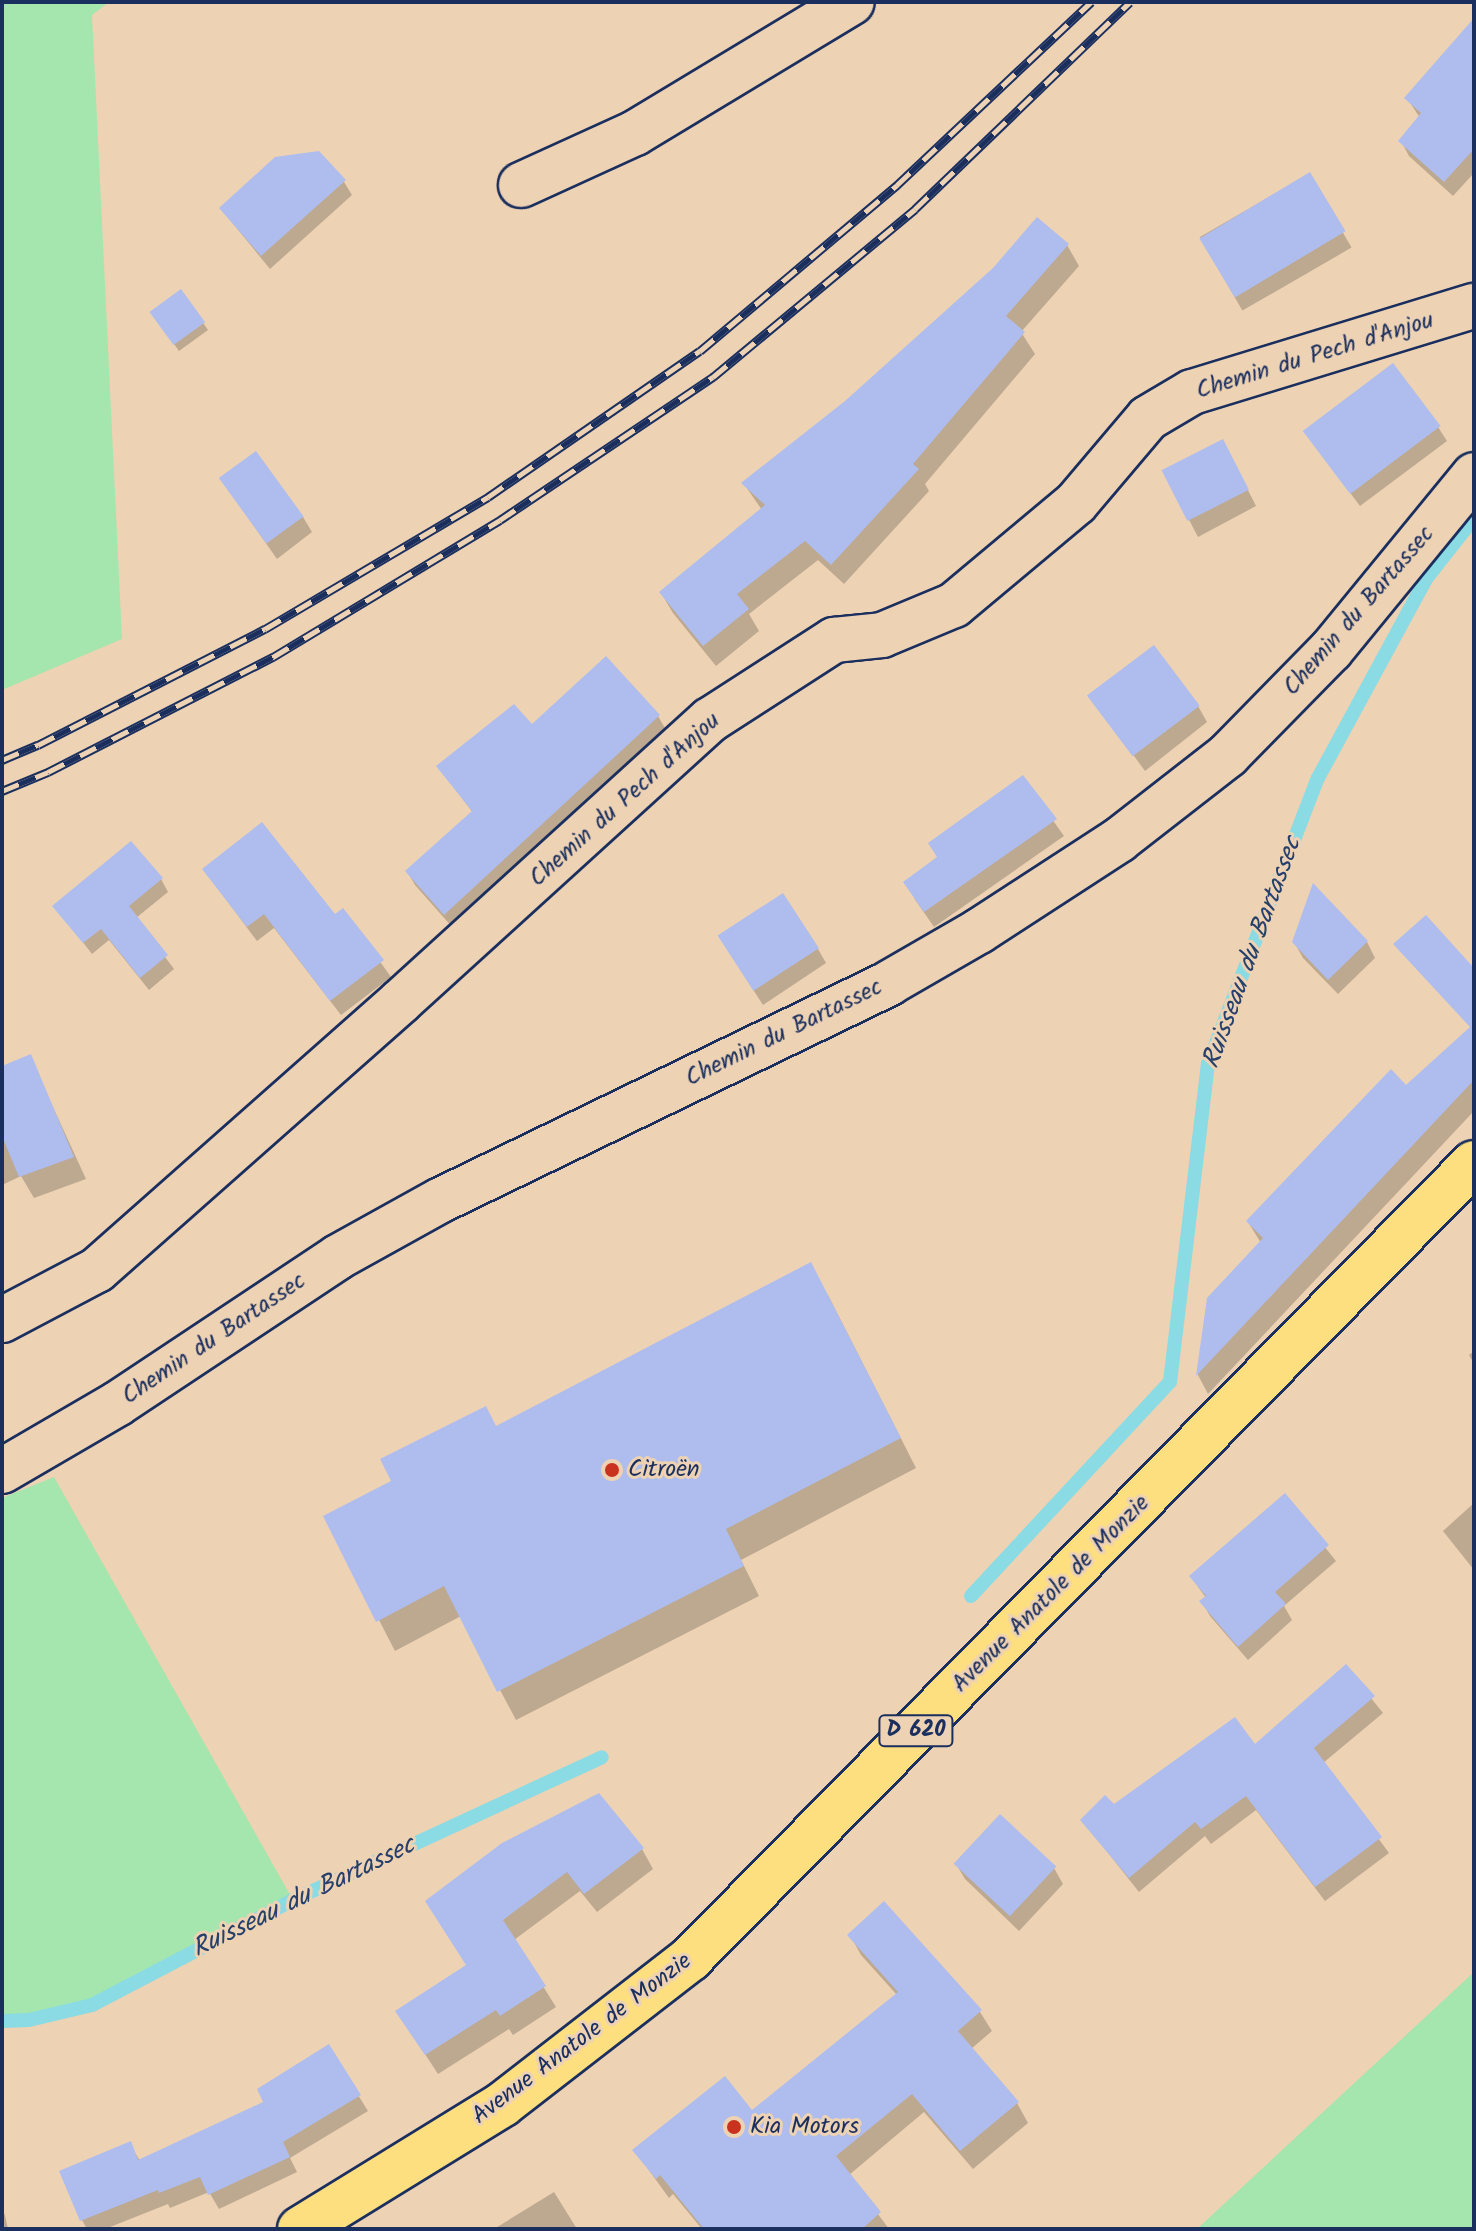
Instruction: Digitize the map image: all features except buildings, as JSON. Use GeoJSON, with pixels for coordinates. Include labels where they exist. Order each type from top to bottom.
{"type":"FeatureCollection","features":[{"type":"Feature","properties":{"kind":"main road","name":"Avenue Anatole de Monzie"},"geometry":{"type":"LineString","coordinates":[[300,2229],[503,2104],[690,1959],[1474,1163]]}},
{"type":"Feature","properties":{"kind":"street"},"geometry":{"type":"LineString","coordinates":[[521,185],[635,133],[852,2]]}},
{"type":"Feature","properties":{"kind":"street","name":"Chemin du Pech d'Anjou"},"geometry":{"type":"LineString","coordinates":[[2,1320],[97,1270],[401,1001],[710,720],[834,640],[882,635],[954,605],[1076,503],[1148,418],[1192,392],[1474,306]]}},
{"type":"Feature","properties":{"kind":"street","name":"Chemin du Bartassec"},"geometry":{"type":"LineString","coordinates":[[2,1471],[117,1404],[338,1257],[441,1200],[889,983],[979,931],[1119,840],[1228,755],[1331,650],[1474,475]]}},
{"type":"Feature","properties":{"kind":"green space"},"geometry":{"type":"Polygon","coordinates":[[[2,2],[109,2],[92,15],[122,639],[2,690],[2,2]]]}},
{"type":"Feature","properties":{"kind":"green space"},"geometry":{"type":"Polygon","coordinates":[[[54,1477],[293,1900],[92,2005],[29,2020],[2,2021],[2,1498],[54,1477]]]}},
{"type":"Feature","properties":{"kind":"green space"},"geometry":{"type":"Polygon","coordinates":[[[1474,1972],[1474,2229],[1197,2229],[1474,1972]]]}},
{"type":"Feature","properties":{"kind":"waterway","name":"Ruisseau du Bartassec"},"geometry":{"type":"LineString","coordinates":[[971,1596],[1170,1382],[1208,1064],[1318,778],[1426,579],[1474,518]]}},
{"type":"Feature","properties":{"kind":"waterway","name":"Ruisseau du Bartassec"},"geometry":{"type":"LineString","coordinates":[[2,2021],[29,2020],[92,2005],[293,1900],[602,1757]]}},
{"type":"Feature","properties":{"kind":"railway"},"geometry":{"type":"LineString","coordinates":[[2,760],[38,745],[265,629],[488,497],[700,351],[897,185],[1091,2]]}},
{"type":"Feature","properties":{"kind":"railway"},"geometry":{"type":"LineString","coordinates":[[2,791],[48,772],[273,657],[500,520],[713,377],[915,209],[1130,2]]}},
{"type":"Feature","properties":{"kind":"place","name":"Citroën"},"geometry":{"type":"Point","coordinates":[612,1470]}},
{"type":"Feature","properties":{"kind":"place","name":"Kia Motors"},"geometry":{"type":"Point","coordinates":[734,2127]}}]}
